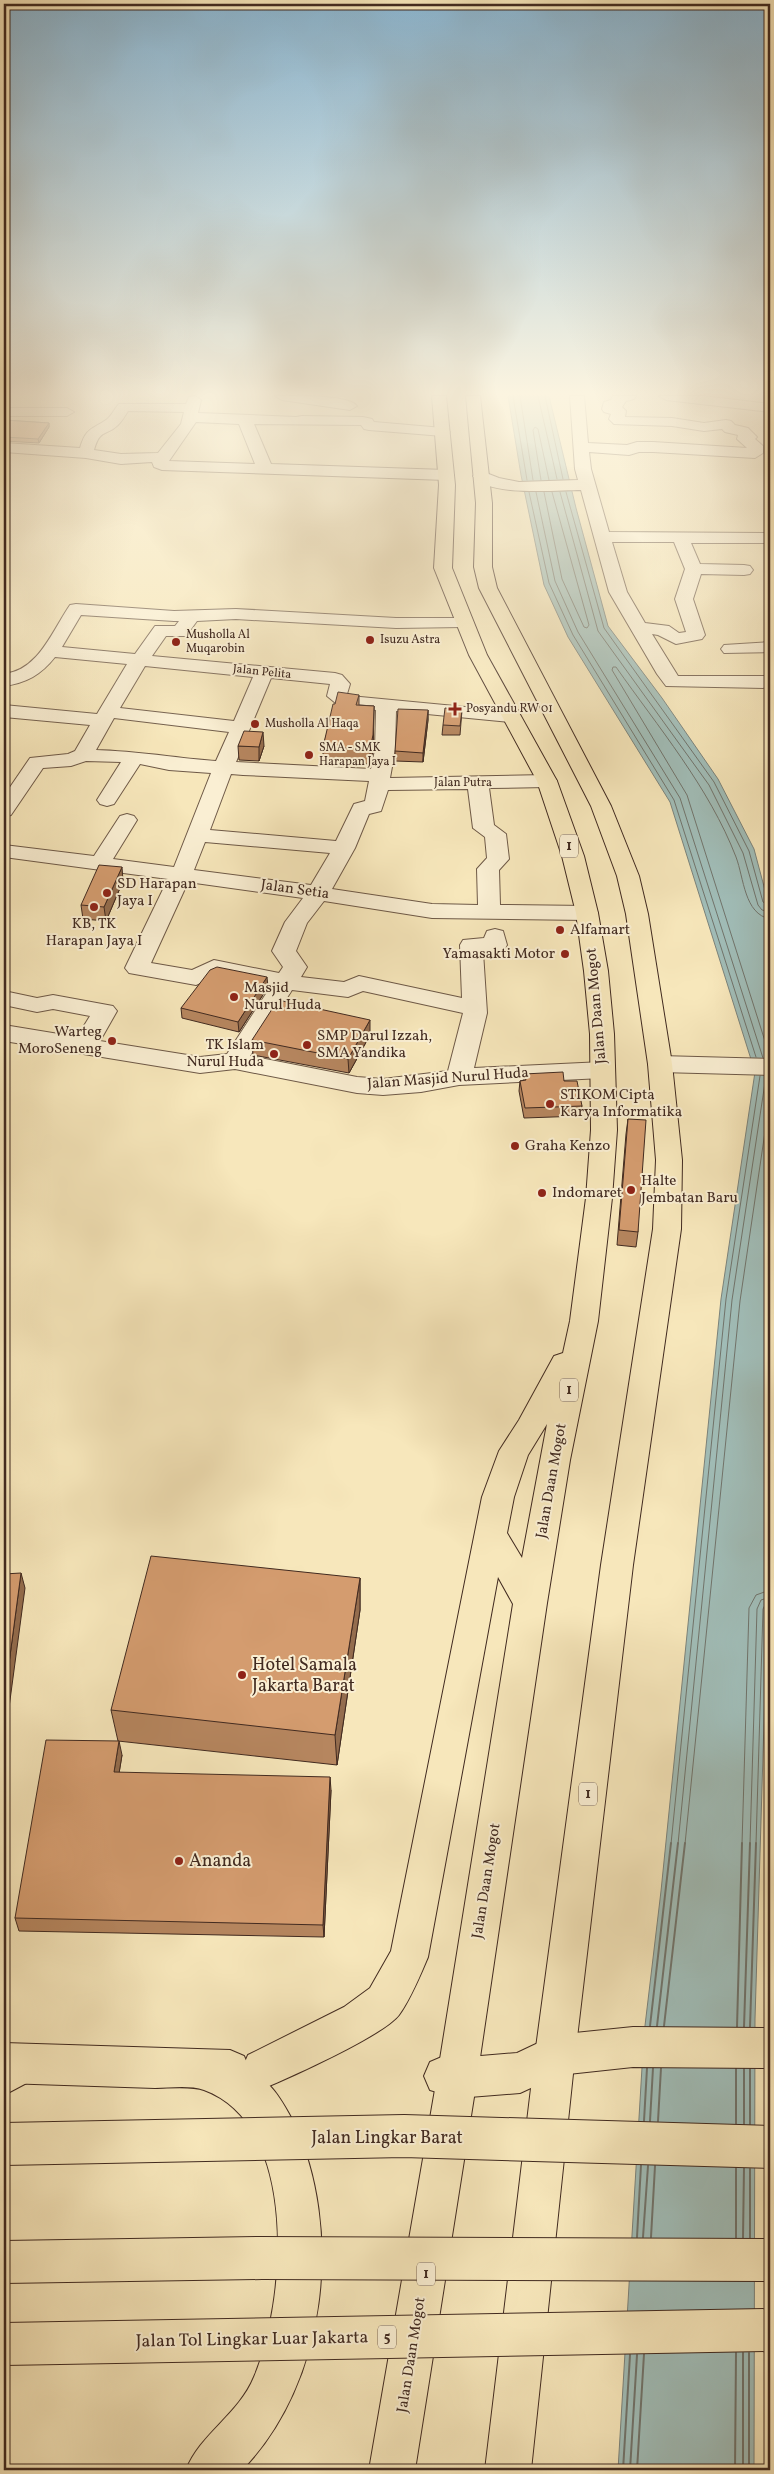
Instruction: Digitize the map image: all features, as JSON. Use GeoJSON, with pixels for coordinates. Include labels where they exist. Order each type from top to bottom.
{"type":"FeatureCollection","features":[{"type":"Feature","properties":{"kind":"main road","name":"Jalan Daan Mogot"},"geometry":{"type":"LineString","coordinates":[[392,2470],[451,2077],[530,1603],[554,1460],[584,1320],[599,1198],[604,1130],[602,1034],[596,971],[587,913],[573,856],[547,781],[510,716],[463,622],[444,568],[445,511]]}},
{"type":"Feature","properties":{"kind":"main road","name":"1"},"geometry":{"type":"LineString","coordinates":[[484,511],[483,567],[488,588],[602,806],[628,876],[637,914],[660,1064],[669,1160],[667,1229],[617,1565],[555,2055],[508,2470]]}},
{"type":"Feature","properties":{"kind":"main road"},"geometry":{"type":"LineString","coordinates":[[10,2068],[210,2071],[262,2068],[358,2021],[384,2002],[409,1957],[490,1533],[502,1482],[514,1452],[557,1381],[584,1320]]}},
{"type":"Feature","properties":{"kind":"main road"},"geometry":{"type":"LineString","coordinates":[[490,1533],[530,1603]]}},
{"type":"Feature","properties":{"kind":"main road"},"geometry":{"type":"LineString","coordinates":[[451,2077],[520,2074],[555,2055],[633,2046],[770,2048]]}},
{"type":"Feature","properties":{"kind":"main road"},"geometry":{"type":"LineString","coordinates":[[208,2470],[250,2428],[276,2381],[294,2316],[299,2247],[297,2204],[289,2164],[275,2132],[260,2105],[238,2087],[210,2071]]}},
{"type":"Feature","properties":{"kind":"main road","name":"Jalan Lingkar Barat"},"geometry":{"type":"LineString","coordinates":[[4,2144],[404,2136],[770,2147]]}},
{"type":"Feature","properties":{"kind":"main road"},"geometry":{"type":"LineString","coordinates":[[4,2262],[262,2258],[770,2260]]}},
{"type":"Feature","properties":{"kind":"main road","name":"Jalan Tol Lingkar Luar Jakarta"},"geometry":{"type":"LineString","coordinates":[[4,2344],[770,2330]]}},
{"type":"Feature","properties":{"kind":"street"},"geometry":{"type":"LineString","coordinates":[[593,511],[618,592],[673,682],[770,682]]}},
{"type":"Feature","properties":{"kind":"street"},"geometry":{"type":"LineString","coordinates":[[642,520],[646,536]]}},
{"type":"Feature","properties":{"kind":"street"},"geometry":{"type":"LineString","coordinates":[[639,628],[664,630],[676,639],[696,635],[684,599],[694,569],[680,536]]}},
{"type":"Feature","properties":{"kind":"street"},"geometry":{"type":"LineString","coordinates":[[602,537],[770,538]]}},
{"type":"Feature","properties":{"kind":"street"},"geometry":{"type":"LineString","coordinates":[[694,569],[744,570]]}},
{"type":"Feature","properties":{"kind":"street"},"geometry":{"type":"LineString","coordinates":[[5,682],[25,676],[49,651],[76,609],[174,616],[259,614],[396,623],[463,622]]}},
{"type":"Feature","properties":{"kind":"street"},"geometry":{"type":"LineString","coordinates":[[83,755],[140,659],[158,633],[161,630],[180,632],[192,615]]}},
{"type":"Feature","properties":{"kind":"street"},"geometry":{"type":"LineString","coordinates":[[64,628],[82,629]]}},
{"type":"Feature","properties":{"kind":"street"},"geometry":{"type":"LineString","coordinates":[[140,632],[158,633]]}},
{"type":"Feature","properties":{"kind":"street"},"geometry":{"type":"LineString","coordinates":[[730,649],[770,648]]}},
{"type":"Feature","properties":{"kind":"street","name":"Jalan Pelita"},"geometry":{"type":"LineString","coordinates":[[49,651],[338,680],[341,684],[337,696]]}},
{"type":"Feature","properties":{"kind":"street"},"geometry":{"type":"LineString","coordinates":[[264,672],[180,875],[137,968],[199,978],[214,967],[287,982],[348,990],[359,983],[474,1008]]}},
{"type":"Feature","properties":{"kind":"street"},"geometry":{"type":"LineString","coordinates":[[299,693],[337,696],[345,701],[510,716]]}},
{"type":"Feature","properties":{"kind":"street"},"geometry":{"type":"LineString","coordinates":[[235,1061],[287,982],[295,966],[284,951],[296,922],[318,892],[344,848],[361,808],[374,807],[385,750],[386,705]]}},
{"type":"Feature","properties":{"kind":"street"},"geometry":{"type":"LineString","coordinates":[[4,711],[106,716],[241,728]]}},
{"type":"Feature","properties":{"kind":"street","name":"Jalan Putra"},"geometry":{"type":"LineString","coordinates":[[4,811],[38,762],[71,760],[83,755],[134,757],[169,764],[379,780],[478,783],[547,781]]}},
{"type":"Feature","properties":{"kind":"street"},"geometry":{"type":"LineString","coordinates":[[107,800],[134,757]]}},
{"type":"Feature","properties":{"kind":"street"},"geometry":{"type":"LineString","coordinates":[[478,783],[484,828],[495,834],[498,859],[488,869],[489,912]]}},
{"type":"Feature","properties":{"kind":"street"},"geometry":{"type":"LineString","coordinates":[[99,865],[127,820]]}},
{"type":"Feature","properties":{"kind":"street"},"geometry":{"type":"LineString","coordinates":[[197,835],[344,848]]}},
{"type":"Feature","properties":{"kind":"street","name":"Jalan Setia"},"geometry":{"type":"LineString","coordinates":[[4,851],[99,865],[318,892],[432,910],[587,913]]}},
{"type":"Feature","properties":{"kind":"street"},"geometry":{"type":"LineString","coordinates":[[459,1077],[474,1008],[472,945],[496,945],[495,936]]}},
{"type":"Feature","properties":{"kind":"street"},"geometry":{"type":"LineString","coordinates":[[4,998],[36,1005],[53,1002],[106,1012],[86,1045]]}},
{"type":"Feature","properties":{"kind":"street"},"geometry":{"type":"LineString","coordinates":[[12,1035],[36,1005]]}},
{"type":"Feature","properties":{"kind":"street","name":"Jalan Masjid Nurul Huda"},"geometry":{"type":"LineString","coordinates":[[12,1035],[86,1045],[200,1065],[235,1061],[357,1085],[383,1087],[421,1084],[459,1077],[603,1070]]}},
{"type":"Feature","properties":{"kind":"street"},"geometry":{"type":"LineString","coordinates":[[660,1064],[770,1067]]}},
{"type":"Feature","properties":{"kind":"water"},"geometry":{"type":"Polygon","coordinates":[[[529,511],[577,511],[608,626],[662,698],[718,779],[754,849],[770,909],[770,1523],[755,2019],[754,2470],[618,2470],[644,2034],[661,1891],[721,1299],[755,1072],[670,802],[568,637],[544,585],[529,511]]]}},
{"type":"Feature","properties":{"kind":"building"},"geometry":{"type":"Polygon","coordinates":[[[338,692],[359,695],[356,705],[374,706],[373,735],[370,749],[323,747],[333,704],[335,704],[338,692]]]}},
{"type":"Feature","properties":{"kind":"building"},"geometry":{"type":"Polygon","coordinates":[[[445,708],[462,710],[460,726],[443,725],[445,708]]]}},
{"type":"Feature","properties":{"kind":"building"},"geometry":{"type":"Polygon","coordinates":[[[398,709],[428,710],[423,753],[395,751],[398,709]]]}},
{"type":"Feature","properties":{"kind":"building"},"geometry":{"type":"Polygon","coordinates":[[[244,731],[263,732],[259,747],[238,746],[244,731]]]}},
{"type":"Feature","properties":{"kind":"building"},"geometry":{"type":"Polygon","coordinates":[[[99,865],[122,867],[104,907],[81,905],[99,865]]]}},
{"type":"Feature","properties":{"kind":"building","name":"Masjid Nurul Huda"},"geometry":{"type":"Polygon","coordinates":[[[217,967],[267,977],[238,1022],[181,1008],[210,970],[217,967]]]}},
{"type":"Feature","properties":{"kind":"building"},"geometry":{"type":"Polygon","coordinates":[[[278,1000],[370,1020],[348,1059],[252,1040],[278,1000]]]}},
{"type":"Feature","properties":{"kind":"building","name":"STIKOM Cipta Karya Informatika"},"geometry":{"type":"Polygon","coordinates":[[[563,1072],[564,1081],[577,1081],[582,1106],[525,1108],[520,1081],[526,1080],[524,1074],[563,1072]]]}},
{"type":"Feature","properties":{"kind":"building","name":"Halte Jembatan Baru"},"geometry":{"type":"Polygon","coordinates":[[[628,1119],[646,1120],[638,1232],[619,1230],[628,1119]]]}},
{"type":"Feature","properties":{"kind":"building","name":"Hotel Samala Jakarta Barat"},"geometry":{"type":"Polygon","coordinates":[[[151,1556],[360,1578],[335,1735],[111,1710],[151,1556]]]}},
{"type":"Feature","properties":{"kind":"building"},"geometry":{"type":"Polygon","coordinates":[[[21,1573],[4,1701],[4,1574],[21,1573]]]}},
{"type":"Feature","properties":{"kind":"building","name":"Ananda"},"geometry":{"type":"Polygon","coordinates":[[[46,1740],[119,1741],[114,1772],[330,1777],[323,1925],[15,1918],[46,1740]]]}},
{"type":"Feature","properties":{"kind":"place","name":"Isuzu Astra"},"geometry":{"type":"Point","coordinates":[370,640]}},
{"type":"Feature","properties":{"kind":"place","name":"Musholla Al Muqarobin"},"geometry":{"type":"Point","coordinates":[176,642]}},
{"type":"Feature","properties":{"kind":"place","name":"Posyandu RW 01"},"geometry":{"type":"Point","coordinates":[455,709]}},
{"type":"Feature","properties":{"kind":"place","name":"Musholla Al Haqa"},"geometry":{"type":"Point","coordinates":[255,724]}},
{"type":"Feature","properties":{"kind":"place","name":"SMA - SMK Harapan Jaya I"},"geometry":{"type":"Point","coordinates":[309,755]}},
{"type":"Feature","properties":{"kind":"place","name":"SD Harapan Jaya I"},"geometry":{"type":"Point","coordinates":[107,893]}},
{"type":"Feature","properties":{"kind":"place","name":"KB, TK Harapan Jaya I"},"geometry":{"type":"Point","coordinates":[94,907]}},
{"type":"Feature","properties":{"kind":"place","name":"Alfamart"},"geometry":{"type":"Point","coordinates":[560,930]}},
{"type":"Feature","properties":{"kind":"place","name":"Yamasakti Motor"},"geometry":{"type":"Point","coordinates":[565,954]}},
{"type":"Feature","properties":{"kind":"place","name":"Masjid Nurul Huda"},"geometry":{"type":"Point","coordinates":[234,997]}},
{"type":"Feature","properties":{"kind":"place","name":"Warteg MoroSeneng"},"geometry":{"type":"Point","coordinates":[112,1041]}},
{"type":"Feature","properties":{"kind":"place","name":"SMP Darul Izzah, SMA Yandika"},"geometry":{"type":"Point","coordinates":[307,1045]}},
{"type":"Feature","properties":{"kind":"place","name":"TK Islam Nurul Huda"},"geometry":{"type":"Point","coordinates":[274,1054]}},
{"type":"Feature","properties":{"kind":"place","name":"STIKOM Cipta Karya Informatika"},"geometry":{"type":"Point","coordinates":[550,1104]}},
{"type":"Feature","properties":{"kind":"place","name":"Graha Kenzo"},"geometry":{"type":"Point","coordinates":[515,1146]}},
{"type":"Feature","properties":{"kind":"place","name":"Halte Jembatan Baru"},"geometry":{"type":"Point","coordinates":[631,1190]}},
{"type":"Feature","properties":{"kind":"place","name":"Indomaret"},"geometry":{"type":"Point","coordinates":[542,1193]}},
{"type":"Feature","properties":{"kind":"place","name":"Hotel Samala Jakarta Barat"},"geometry":{"type":"Point","coordinates":[242,1675]}},
{"type":"Feature","properties":{"kind":"place","name":"Ananda"},"geometry":{"type":"Point","coordinates":[179,1861]}}]}
